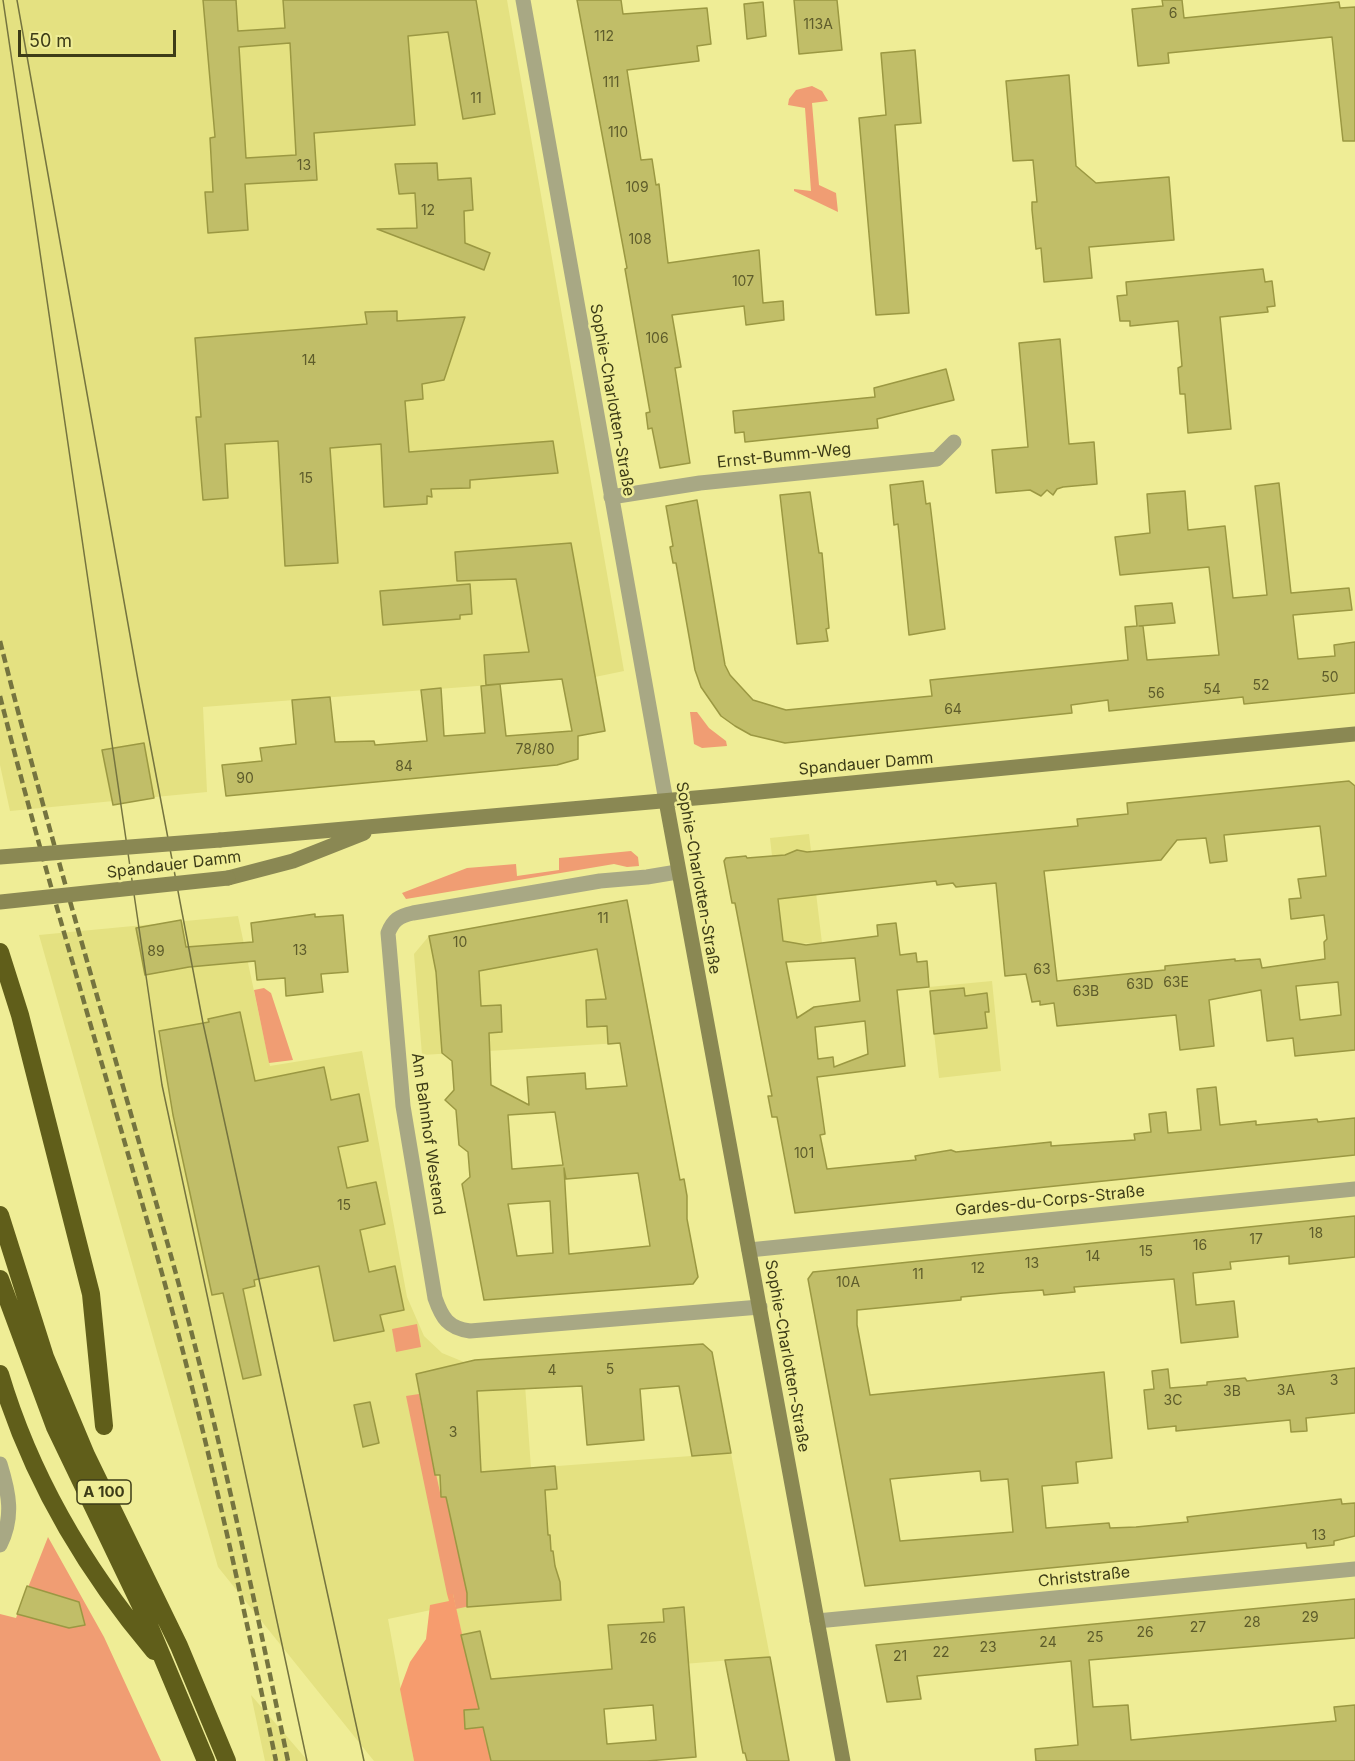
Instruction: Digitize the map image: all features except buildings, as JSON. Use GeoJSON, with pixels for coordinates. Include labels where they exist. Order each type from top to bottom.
{"type":"FeatureCollection","features":[{"type":"Feature","properties":{"kind":"highway"},"geometry":{"type":"LineString","coordinates":[[0,952],[20,1015],[91,1294],[104,1426]]}},
{"type":"Feature","properties":{"kind":"highway","name":"A 100"},"geometry":{"type":"LineString","coordinates":[[0,1215],[49,1368],[86,1455],[178,1646],[227,1761]]}},
{"type":"Feature","properties":{"kind":"highway","name":"A 100"},"geometry":{"type":"LineString","coordinates":[[0,1279],[55,1427],[169,1668],[206,1761]]}},
{"type":"Feature","properties":{"kind":"highway"},"geometry":{"type":"LineString","coordinates":[[0,1374],[9,1406],[50,1502],[103,1586],[169,1668]]}},
{"type":"Feature","properties":{"kind":"main road","name":"Spandauer Damm"},"geometry":{"type":"LineString","coordinates":[[0,857],[381,827],[1355,734]]}},
{"type":"Feature","properties":{"kind":"main road","name":"Sophie-Charlotten-Straße"},"geometry":{"type":"LineString","coordinates":[[666,801],[677,872],[843,1761]]}},
{"type":"Feature","properties":{"kind":"main road","name":"Spandauer Damm"},"geometry":{"type":"LineString","coordinates":[[0,902],[228,878],[293,861],[381,827]]}},
{"type":"Feature","properties":{"kind":"street","name":"Sophie-Charlotten-Straße"},"geometry":{"type":"LineString","coordinates":[[523,0],[666,801]]}},
{"type":"Feature","properties":{"kind":"street","name":"Ernst-Bumm-Weg"},"geometry":{"type":"LineString","coordinates":[[612,497],[700,483],[936,459],[954,442]]}},
{"type":"Feature","properties":{"kind":"street","name":"Am Bahnhof Westend"},"geometry":{"type":"LineString","coordinates":[[677,872],[600,880],[424,910],[401,916],[392,923],[388,933],[403,1106],[435,1298],[441,1316],[451,1326],[470,1331],[760,1307]]}},
{"type":"Feature","properties":{"kind":"street","name":"Gardes-du-Corps-Straße"},"geometry":{"type":"LineString","coordinates":[[749,1250],[1355,1189]]}},
{"type":"Feature","properties":{"kind":"street"},"geometry":{"type":"LineString","coordinates":[[0,1464],[9,1494],[9,1518],[0,1545]]}},
{"type":"Feature","properties":{"kind":"street","name":"Christstraße"},"geometry":{"type":"LineString","coordinates":[[817,1621],[1355,1569]]}},
{"type":"Feature","properties":{"kind":"shaded area"},"geometry":{"type":"Polygon","coordinates":[[[0,0],[507,0],[624,671],[595,677],[203,707],[207,792],[10,811],[0,765],[0,0]]]}},
{"type":"Feature","properties":{"kind":"shaded area"},"geometry":{"type":"Polygon","coordinates":[[[812,86],[822,91],[828,101],[812,103],[819,185],[836,193],[838,212],[794,191],[794,189],[811,191],[805,108],[788,105],[789,99],[796,90],[812,86]]]}},
{"type":"Feature","properties":{"kind":"shaded area"},"geometry":{"type":"Polygon","coordinates":[[[690,712],[697,712],[709,728],[726,741],[727,746],[702,748],[694,744],[690,712]]]}},
{"type":"Feature","properties":{"kind":"shaded area"},"geometry":{"type":"Polygon","coordinates":[[[809,834],[822,943],[783,944],[732,903],[724,861],[726,858],[772,856],[770,838],[809,834]]]}},
{"type":"Feature","properties":{"kind":"shaded area"},"geometry":{"type":"Polygon","coordinates":[[[631,851],[638,857],[639,866],[627,867],[614,864],[406,899],[402,893],[467,868],[516,864],[517,876],[559,870],[559,858],[631,851]]]}},
{"type":"Feature","properties":{"kind":"shaded area"},"geometry":{"type":"Polygon","coordinates":[[[627,900],[654,1039],[620,1045],[620,1043],[422,1055],[414,954],[429,936],[627,900]]]}},
{"type":"Feature","properties":{"kind":"shaded area"},"geometry":{"type":"Polygon","coordinates":[[[238,916],[270,1066],[362,1051],[407,1297],[424,1336],[442,1353],[464,1362],[523,1357],[531,1468],[731,1453],[770,1657],[473,1681],[455,1605],[388,1619],[414,1761],[374,1761],[218,1567],[39,935],[238,916]]]}},
{"type":"Feature","properties":{"kind":"shaded area"},"geometry":{"type":"Polygon","coordinates":[[[992,981],[1001,1071],[939,1078],[929,987],[992,981]]]}},
{"type":"Feature","properties":{"kind":"shaded area"},"geometry":{"type":"Polygon","coordinates":[[[264,988],[271,993],[293,1060],[269,1063],[254,990],[264,988]]]}},
{"type":"Feature","properties":{"kind":"shaded area"},"geometry":{"type":"Polygon","coordinates":[[[417,1324],[421,1347],[396,1352],[392,1329],[417,1324]]]}},
{"type":"Feature","properties":{"kind":"shaded area"},"geometry":{"type":"Polygon","coordinates":[[[419,1394],[441,1497],[446,1497],[470,1606],[456,1609],[453,1594],[447,1594],[406,1396],[419,1394]]]}},
{"type":"Feature","properties":{"kind":"shaded area"},"geometry":{"type":"Polygon","coordinates":[[[48,1537],[104,1637],[161,1761],[0,1761],[0,1614],[16,1618],[48,1537]]]}},
{"type":"Feature","properties":{"kind":"shaded area"},"geometry":{"type":"Polygon","coordinates":[[[447,1594],[453,1594],[479,1709],[464,1710],[465,1728],[484,1727],[491,1761],[414,1761],[400,1689],[410,1662],[426,1639],[430,1605],[449,1601],[447,1594]]]}},
{"type":"Feature","properties":{"kind":"shaded area"},"geometry":{"type":"Polygon","coordinates":[[[251,1695],[308,1761],[265,1761],[251,1695]]]}},
{"type":"Feature","properties":{"kind":"tram line"},"geometry":{"type":"LineString","coordinates":[[3,0],[162,1085],[307,1761]]}},
{"type":"Feature","properties":{"kind":"tram line"},"geometry":{"type":"LineString","coordinates":[[17,0],[138,680],[203,1023],[364,1761]]}},
{"type":"Feature","properties":{"kind":"railway"},"geometry":{"type":"LineString","coordinates":[[0,641],[42,800],[192,1334],[236,1517],[288,1761]]}},
{"type":"Feature","properties":{"kind":"railway"},"geometry":{"type":"LineString","coordinates":[[0,696],[179,1337],[223,1518],[276,1761]]}}]}
